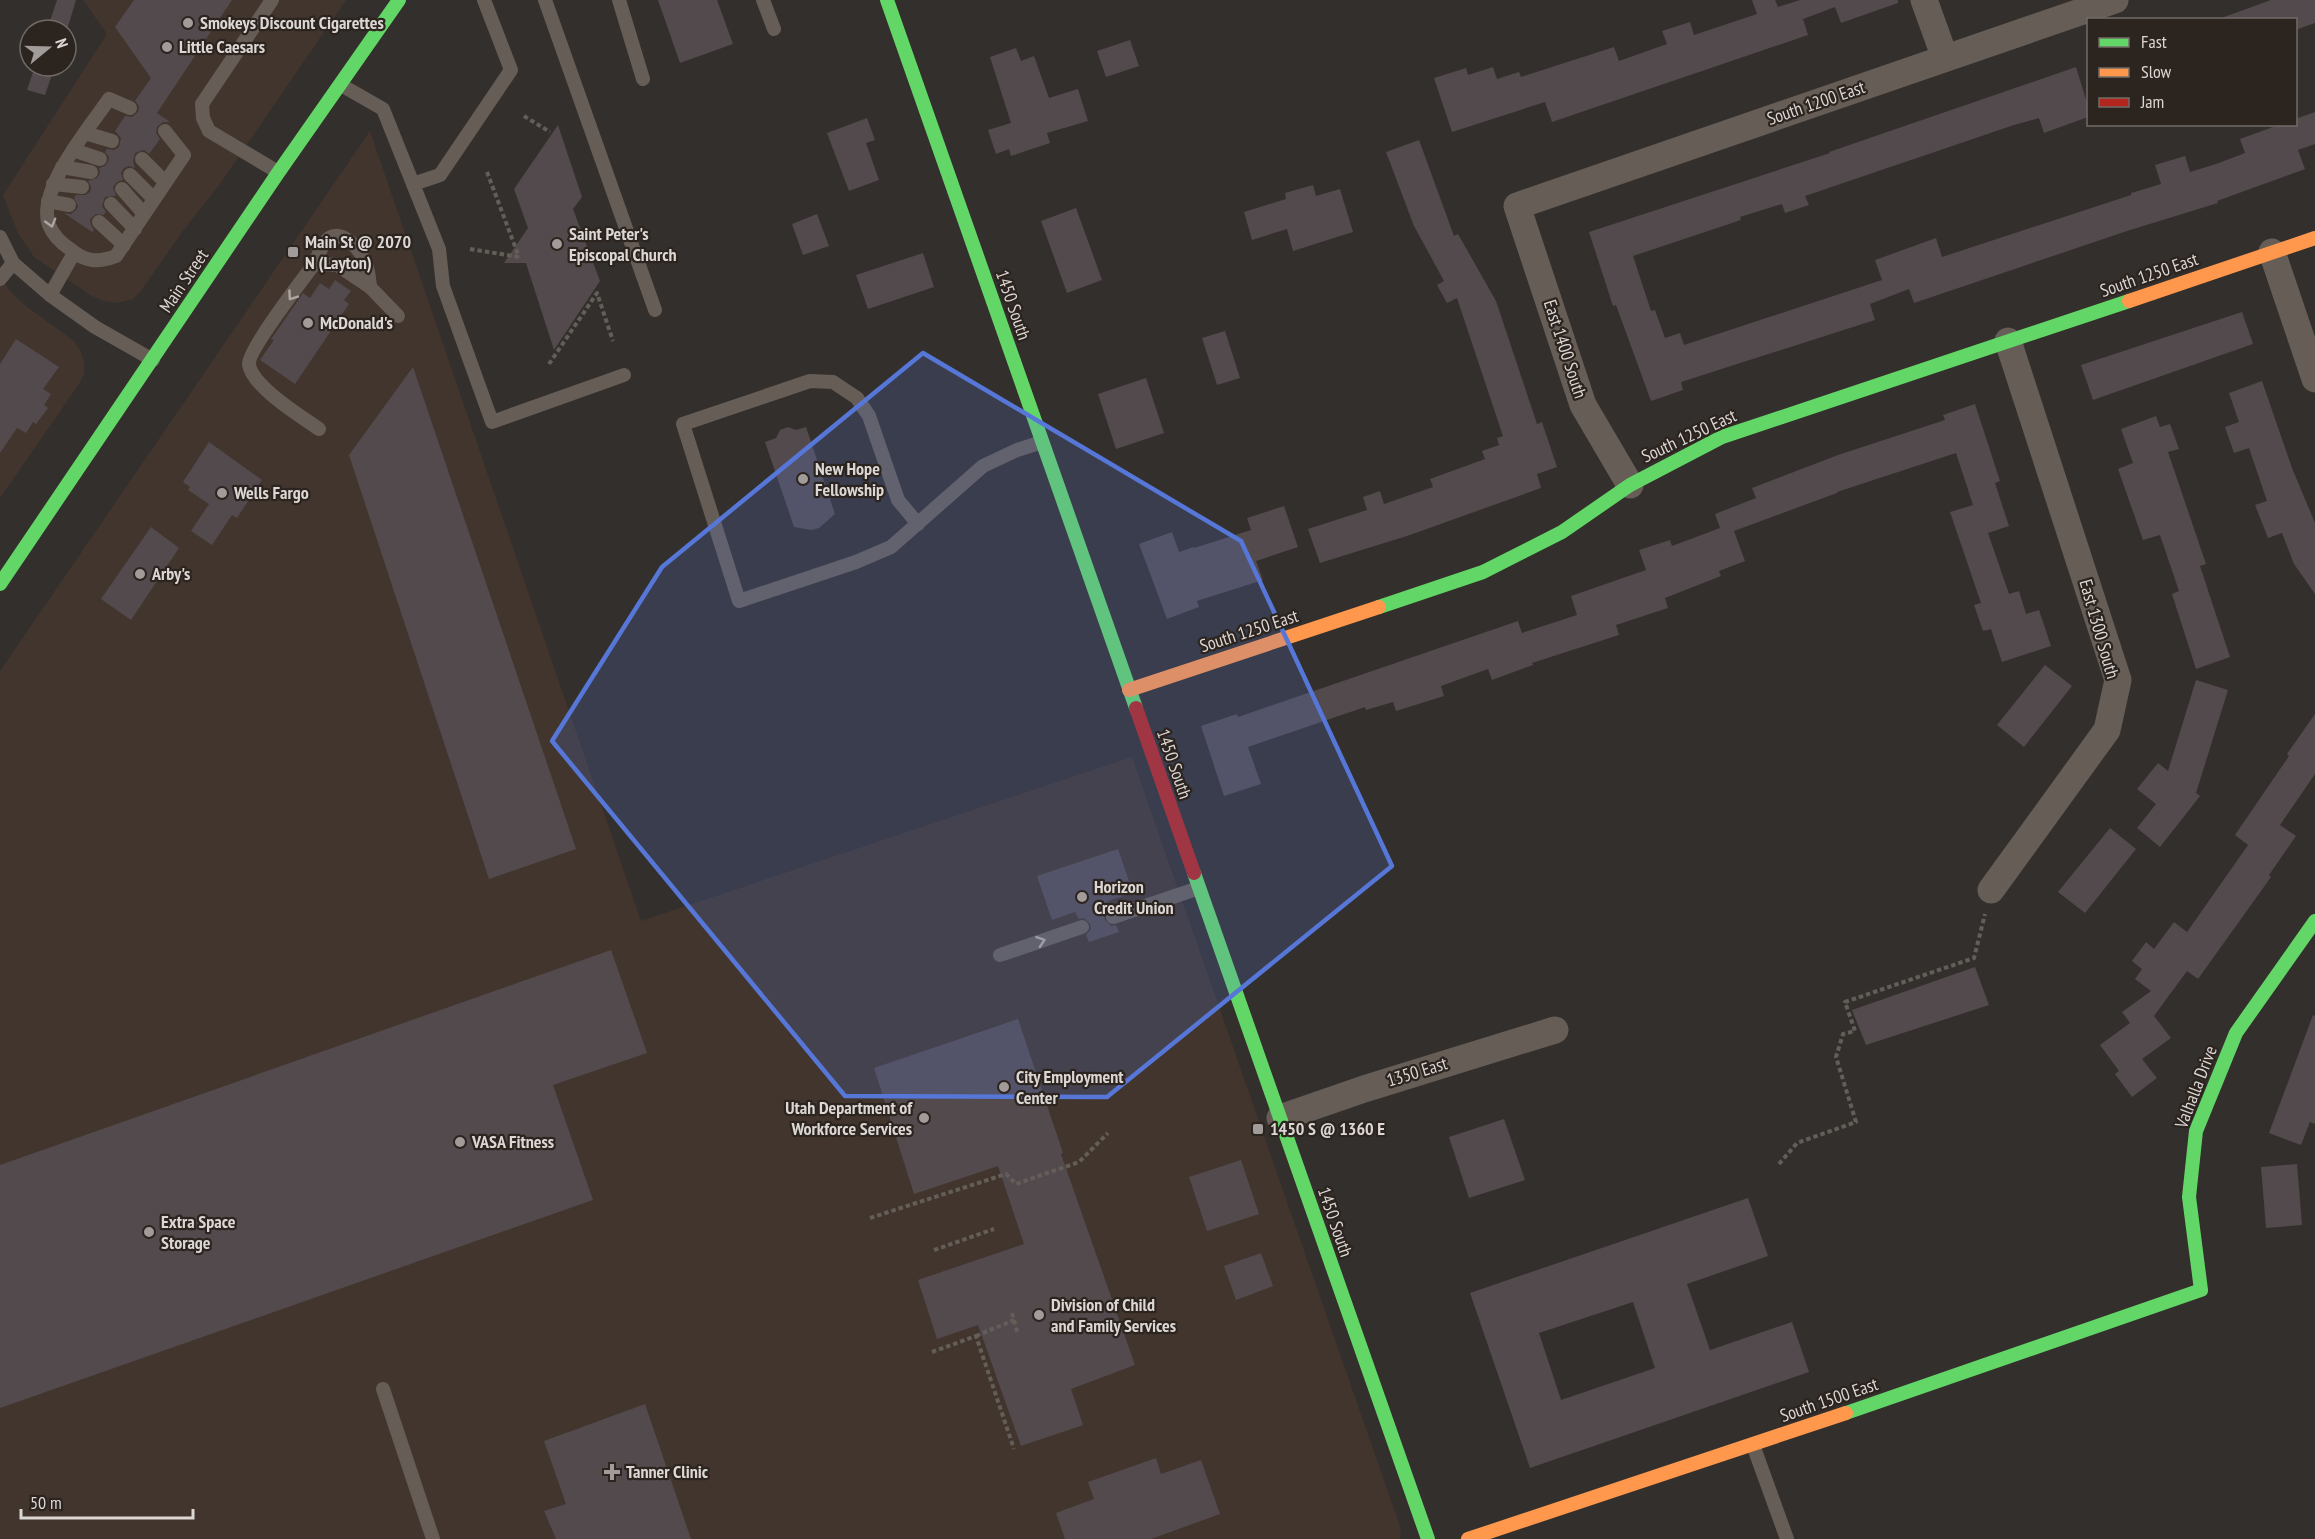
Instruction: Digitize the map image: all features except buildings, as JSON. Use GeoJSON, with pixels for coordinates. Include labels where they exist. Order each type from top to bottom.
{"type":"FeatureCollection","features":[{"type":"Feature","properties":{"kind":"street","name":"Main Street"},"geometry":{"type":"LineString","coordinates":[[0,584],[278,173],[399,0]]}},
{"type":"Feature","properties":{"kind":"street","name":"1450 South"},"geometry":{"type":"LineString","coordinates":[[886,0],[1428,1539]]}},
{"type":"Feature","properties":{"kind":"street"},"geometry":{"type":"LineString","coordinates":[[1924,0],[1945,58]]}},
{"type":"Feature","properties":{"kind":"street","name":"South 1200 East"},"geometry":{"type":"LineString","coordinates":[[1517,206],[2115,0]]}},
{"type":"Feature","properties":{"kind":"street","name":"East 1400 South"},"geometry":{"type":"LineString","coordinates":[[1517,206],[1583,405],[1630,485]]}},
{"type":"Feature","properties":{"kind":"street","name":"South 1250 East"},"geometry":{"type":"LineString","coordinates":[[1129,690],[1483,572],[1562,532],[1630,485],[1722,437],[2315,238]]}},
{"type":"Feature","properties":{"kind":"street"},"geometry":{"type":"LineString","coordinates":[[2272,252],[2315,379]]}},
{"type":"Feature","properties":{"kind":"street","name":"East 1300 South"},"geometry":{"type":"LineString","coordinates":[[1991,890],[2107,730],[2118,680],[2008,341]]}},
{"type":"Feature","properties":{"kind":"street","name":"Valhalla Drive"},"geometry":{"type":"LineString","coordinates":[[2201,1290],[2189,1197],[2196,1131],[2236,1033],[2315,921]]}},
{"type":"Feature","properties":{"kind":"street","name":"1350 East"},"geometry":{"type":"LineString","coordinates":[[1280,1118],[1364,1089],[1555,1030]]}},
{"type":"Feature","properties":{"kind":"street","name":"South 1500 East"},"geometry":{"type":"LineString","coordinates":[[1468,1539],[1753,1445],[2201,1290]]}},
{"type":"Feature","properties":{"kind":"lane"},"geometry":{"type":"LineString","coordinates":[[272,0],[202,104],[203,118],[209,131],[278,173]]}},
{"type":"Feature","properties":{"kind":"lane"},"geometry":{"type":"LineString","coordinates":[[413,184],[440,175],[511,70],[484,0]]}},
{"type":"Feature","properties":{"kind":"lane"},"geometry":{"type":"LineString","coordinates":[[545,0],[655,310]]}},
{"type":"Feature","properties":{"kind":"lane"},"geometry":{"type":"LineString","coordinates":[[618,0],[642,79]]}},
{"type":"Feature","properties":{"kind":"lane"},"geometry":{"type":"LineString","coordinates":[[763,0],[774,29]]}},
{"type":"Feature","properties":{"kind":"lane"},"geometry":{"type":"LineString","coordinates":[[341,85],[383,109],[439,249],[442,286],[492,422],[624,375]]}},
{"type":"Feature","properties":{"kind":"lane"},"geometry":{"type":"LineString","coordinates":[[130,108],[109,99],[73,150],[53,184],[48,201],[48,224],[58,240],[74,253],[90,261],[102,262],[116,256],[184,155],[165,131]]}},
{"type":"Feature","properties":{"kind":"lane"},"geometry":{"type":"LineString","coordinates":[[85,133],[112,141]]}},
{"type":"Feature","properties":{"kind":"lane"},"geometry":{"type":"LineString","coordinates":[[73,150],[100,159]]}},
{"type":"Feature","properties":{"kind":"lane"},"geometry":{"type":"LineString","coordinates":[[142,159],[165,182]]}},
{"type":"Feature","properties":{"kind":"lane"},"geometry":{"type":"LineString","coordinates":[[62,167],[91,172]]}},
{"type":"Feature","properties":{"kind":"lane"},"geometry":{"type":"LineString","coordinates":[[130,175],[154,199]]}},
{"type":"Feature","properties":{"kind":"lane"},"geometry":{"type":"LineString","coordinates":[[53,184],[82,187]]}},
{"type":"Feature","properties":{"kind":"lane"},"geometry":{"type":"LineString","coordinates":[[122,189],[144,214]]}},
{"type":"Feature","properties":{"kind":"lane"},"geometry":{"type":"LineString","coordinates":[[48,201],[69,206]]}},
{"type":"Feature","properties":{"kind":"lane"},"geometry":{"type":"LineString","coordinates":[[111,204],[135,229]]}},
{"type":"Feature","properties":{"kind":"lane"},"geometry":{"type":"LineString","coordinates":[[99,222],[124,245]]}},
{"type":"Feature","properties":{"kind":"lane"},"geometry":{"type":"LineString","coordinates":[[0,237],[13,263],[50,295],[95,327],[153,360]]}},
{"type":"Feature","properties":{"kind":"lane"},"geometry":{"type":"LineString","coordinates":[[319,429],[257,381],[249,365],[250,358],[260,340],[314,264],[327,240],[342,237],[352,243],[363,258],[370,286]]}},
{"type":"Feature","properties":{"kind":"lane"},"geometry":{"type":"LineString","coordinates":[[50,295],[74,253]]}},
{"type":"Feature","properties":{"kind":"lane"},"geometry":{"type":"LineString","coordinates":[[0,279],[13,263]]}},
{"type":"Feature","properties":{"kind":"lane"},"geometry":{"type":"LineString","coordinates":[[314,264],[337,265],[370,286],[398,316]]}},
{"type":"Feature","properties":{"kind":"lane"},"geometry":{"type":"LineString","coordinates":[[918,524],[897,500],[869,416],[857,398],[833,382],[810,381],[683,424],[739,601],[856,562],[891,547],[918,524],[983,466],[1017,450],[1042,442]]}},
{"type":"Feature","properties":{"kind":"lane"},"geometry":{"type":"LineString","coordinates":[[1113,917],[1199,888]]}},
{"type":"Feature","properties":{"kind":"lane"},"geometry":{"type":"LineString","coordinates":[[1000,955],[1082,927]]}},
{"type":"Feature","properties":{"kind":"lane"},"geometry":{"type":"LineString","coordinates":[[383,1389],[432,1539]]}},
{"type":"Feature","properties":{"kind":"lane"},"geometry":{"type":"LineString","coordinates":[[1753,1445],[1787,1539]]}},
{"type":"Feature","properties":{"kind":"path"},"geometry":{"type":"LineString","coordinates":[[524,116],[550,132]]}},
{"type":"Feature","properties":{"kind":"path"},"geometry":{"type":"LineString","coordinates":[[470,249],[519,257],[487,172]]}},
{"type":"Feature","properties":{"kind":"path"},"geometry":{"type":"LineString","coordinates":[[549,364],[597,293],[613,341]]}},
{"type":"Feature","properties":{"kind":"path"},"geometry":{"type":"LineString","coordinates":[[1779,1164],[1797,1143],[1856,1122],[1836,1057],[1843,1034],[1855,1031],[1845,1002],[1974,958],[1991,890]]}},
{"type":"Feature","properties":{"kind":"path"},"geometry":{"type":"LineString","coordinates":[[870,1218],[1006,1174],[1016,1184],[1079,1162],[1108,1133]]}},
{"type":"Feature","properties":{"kind":"path"},"geometry":{"type":"LineString","coordinates":[[934,1250],[994,1229]]}},
{"type":"Feature","properties":{"kind":"path"},"geometry":{"type":"LineString","coordinates":[[1012,1313],[1018,1335]]}},
{"type":"Feature","properties":{"kind":"path"},"geometry":{"type":"LineString","coordinates":[[932,1353],[1014,1320]]}},
{"type":"Feature","properties":{"kind":"path"},"geometry":{"type":"LineString","coordinates":[[976,1336],[1014,1449]]}},
{"type":"Feature","properties":{"kind":"highlighted area"},"geometry":{"type":"Polygon","coordinates":[[[923,353],[1241,541],[1392,866],[1107,1097],[845,1096],[552,741],[662,567],[923,353]]]}},
{"type":"Feature","properties":{"kind":"shaded area"},"geometry":{"type":"Polygon","coordinates":[[[83,0],[346,0],[220,184],[140,292],[133,299],[117,303],[103,301],[92,296],[34,257],[17,231],[3,195],[107,34],[83,0]]]}},
{"type":"Feature","properties":{"kind":"shaded area"},"geometry":{"type":"Polygon","coordinates":[[[370,131],[641,921],[1132,757],[1401,1529],[1400,1539],[0,1539],[0,671],[370,131]]]}},
{"type":"Feature","properties":{"kind":"shaded area"},"geometry":{"type":"Polygon","coordinates":[[[0,276],[10,291],[26,306],[74,341],[81,352],[84,374],[0,498],[0,276]]]}},
{"type":"Feature","properties":{"kind":"traffic: fast"},"geometry":{"type":"LineString","coordinates":[[0,584],[278,173],[399,0]]}},
{"type":"Feature","properties":{"kind":"traffic: fast"},"geometry":{"type":"LineString","coordinates":[[887,0],[1136,708]]}},
{"type":"Feature","properties":{"kind":"traffic: fast"},"geometry":{"type":"LineString","coordinates":[[1379,607],[1483,572],[1562,532],[1630,485],[1722,437],[2129,301]]}},
{"type":"Feature","properties":{"kind":"traffic: fast"},"geometry":{"type":"LineString","coordinates":[[1194,873],[1428,1539]]}},
{"type":"Feature","properties":{"kind":"traffic: fast"},"geometry":{"type":"LineString","coordinates":[[1846,1413],[2201,1290],[2189,1197],[2196,1131],[2236,1033],[2315,921]]}},
{"type":"Feature","properties":{"kind":"traffic: slow"},"geometry":{"type":"LineString","coordinates":[[2129,301],[2315,238]]}},
{"type":"Feature","properties":{"kind":"traffic: slow"},"geometry":{"type":"LineString","coordinates":[[1129,690],[1379,607]]}},
{"type":"Feature","properties":{"kind":"traffic: slow"},"geometry":{"type":"LineString","coordinates":[[1468,1539],[1846,1413]]}},
{"type":"Feature","properties":{"kind":"traffic: jam"},"geometry":{"type":"LineString","coordinates":[[1136,708],[1194,873]]}},
{"type":"Feature","properties":{"kind":"place","name":"Smokeys Discount Cigarettes"},"geometry":{"type":"Point","coordinates":[188,23]}},
{"type":"Feature","properties":{"kind":"place","name":"Little Caesars"},"geometry":{"type":"Point","coordinates":[167,47]}},
{"type":"Feature","properties":{"kind":"place","name":"Saint Peter's Episcopal Church"},"geometry":{"type":"Point","coordinates":[557,244]}},
{"type":"Feature","properties":{"kind":"place","name":"Main St @ 2070 N (Layton)"},"geometry":{"type":"Point","coordinates":[293,252]}},
{"type":"Feature","properties":{"kind":"place","name":"McDonald's"},"geometry":{"type":"Point","coordinates":[308,323]}},
{"type":"Feature","properties":{"kind":"place","name":"New Hope Fellowship"},"geometry":{"type":"Point","coordinates":[803,479]}},
{"type":"Feature","properties":{"kind":"place","name":"Wells Fargo"},"geometry":{"type":"Point","coordinates":[222,493]}},
{"type":"Feature","properties":{"kind":"place","name":"Arby's"},"geometry":{"type":"Point","coordinates":[140,574]}},
{"type":"Feature","properties":{"kind":"place","name":"Horizon Credit Union"},"geometry":{"type":"Point","coordinates":[1082,897]}},
{"type":"Feature","properties":{"kind":"place","name":"City Employment Center"},"geometry":{"type":"Point","coordinates":[1004,1087]}},
{"type":"Feature","properties":{"kind":"place","name":"Utah Department of Workforce Services"},"geometry":{"type":"Point","coordinates":[924,1118]}},
{"type":"Feature","properties":{"kind":"place","name":"1450 S @ 1360 E"},"geometry":{"type":"Point","coordinates":[1258,1129]}},
{"type":"Feature","properties":{"kind":"place","name":"VASA Fitness"},"geometry":{"type":"Point","coordinates":[460,1142]}},
{"type":"Feature","properties":{"kind":"place","name":"Extra Space Storage"},"geometry":{"type":"Point","coordinates":[149,1232]}},
{"type":"Feature","properties":{"kind":"place","name":"Division of Child and Family Services"},"geometry":{"type":"Point","coordinates":[1039,1315]}},
{"type":"Feature","properties":{"kind":"place","name":"Tanner Clinic"},"geometry":{"type":"Point","coordinates":[612,1472]}}]}
